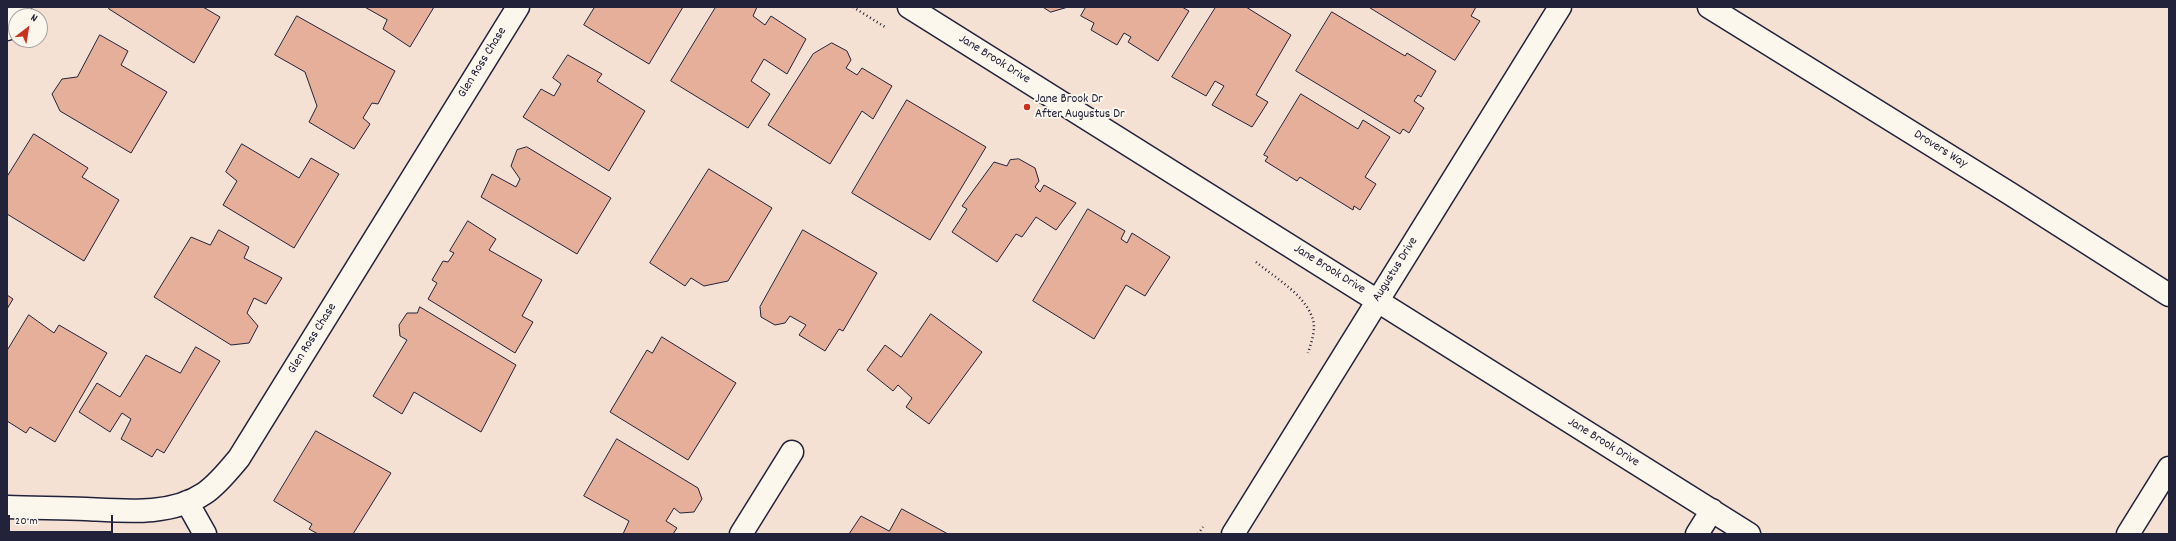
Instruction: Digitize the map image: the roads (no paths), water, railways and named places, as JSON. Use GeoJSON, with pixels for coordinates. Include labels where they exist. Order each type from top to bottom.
{"type":"FeatureCollection","features":[{"type":"Feature","properties":{"kind":"street"},"geometry":{"type":"LineString","coordinates":[[7,29],[20,7]]}},
{"type":"Feature","properties":{"kind":"street","name":"Glen Ross Chase"},"geometry":{"type":"LineString","coordinates":[[7,507],[140,511],[164,508],[187,502],[205,493],[239,458],[518,7]]}},
{"type":"Feature","properties":{"kind":"street","name":"Jane Brook Drive"},"geometry":{"type":"LineString","coordinates":[[909,7],[1749,534]]}},
{"type":"Feature","properties":{"kind":"street","name":"Augustus Drive"},"geometry":{"type":"LineString","coordinates":[[1233,534],[1560,7]]}},
{"type":"Feature","properties":{"kind":"street","name":"Drovers Way"},"geometry":{"type":"LineString","coordinates":[[1709,7],[2010,193],[2169,295]]}},
{"type":"Feature","properties":{"kind":"street"},"geometry":{"type":"LineString","coordinates":[[741,534],[792,452]]}},
{"type":"Feature","properties":{"kind":"street"},"geometry":{"type":"LineString","coordinates":[[2128,534],[2169,468]]}},
{"type":"Feature","properties":{"kind":"street"},"geometry":{"type":"LineString","coordinates":[[187,502],[206,534]]}},
{"type":"Feature","properties":{"kind":"street"},"geometry":{"type":"LineString","coordinates":[[1697,534],[1712,510]]}},
{"type":"Feature","properties":{"kind":"place","name":"Jane Brook Dr After Augustus Dr"},"geometry":{"type":"Point","coordinates":[1027,107]}}]}
